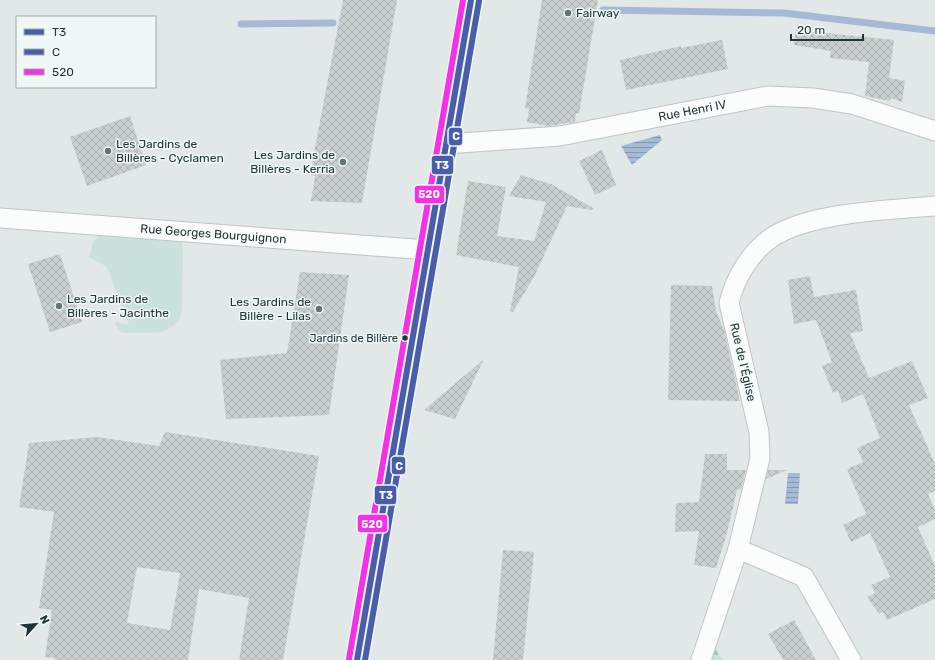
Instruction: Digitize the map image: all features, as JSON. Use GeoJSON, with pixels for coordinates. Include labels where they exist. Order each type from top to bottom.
{"type":"FeatureCollection","features":[{"type":"Feature","properties":{"kind":"main road"},"geometry":{"type":"LineString","coordinates":[[357,660],[471,0]]}},
{"type":"Feature","properties":{"kind":"street","name":"Rue Henri IV"},"geometry":{"type":"LineString","coordinates":[[446,144],[560,136],[768,96],[813,98],[852,104],[935,131]]}},
{"type":"Feature","properties":{"kind":"street","name":"Rue de l'Église"},"geometry":{"type":"LineString","coordinates":[[701,660],[738,548],[760,458],[760,432],[729,302],[733,286],[740,272],[754,254],[771,238],[794,226],[852,214],[935,206]]}},
{"type":"Feature","properties":{"kind":"street","name":"Rue Georges Bourguignon"},"geometry":{"type":"LineString","coordinates":[[0,218],[428,250]]}},
{"type":"Feature","properties":{"kind":"street"},"geometry":{"type":"LineString","coordinates":[[738,548],[804,577],[851,660]]}},
{"type":"Feature","properties":{"kind":"green space"},"geometry":{"type":"Polygon","coordinates":[[[99,236],[181,242],[183,246],[182,311],[178,320],[173,326],[166,330],[150,333],[122,333],[118,329],[115,322],[129,325],[107,267],[89,257],[93,242],[99,236]]]}},
{"type":"Feature","properties":{"kind":"green space"},"geometry":{"type":"Polygon","coordinates":[[[712,644],[723,660],[707,660],[712,644]]]}},
{"type":"Feature","properties":{"kind":"water"},"geometry":{"type":"Polygon","coordinates":[[[660,135],[662,140],[632,165],[621,146],[660,135]]]}},
{"type":"Feature","properties":{"kind":"water"},"geometry":{"type":"Polygon","coordinates":[[[788,473],[800,473],[798,504],[785,504],[788,473]]]}},
{"type":"Feature","properties":{"kind":"building"},"geometry":{"type":"Polygon","coordinates":[[[343,0],[397,0],[362,203],[311,201],[315,176],[311,175],[315,148],[343,0]]]}},
{"type":"Feature","properties":{"kind":"building"},"geometry":{"type":"Polygon","coordinates":[[[542,0],[598,0],[579,114],[576,113],[575,122],[548,126],[527,122],[529,109],[525,108],[542,0]]]}},
{"type":"Feature","properties":{"kind":"building"},"geometry":{"type":"Polygon","coordinates":[[[796,30],[894,40],[889,78],[905,81],[902,102],[891,98],[890,101],[865,96],[869,62],[830,58],[831,51],[794,45],[796,30]]]}},
{"type":"Feature","properties":{"kind":"building"},"geometry":{"type":"Polygon","coordinates":[[[722,40],[728,69],[626,90],[620,60],[681,46],[681,48],[722,40]]]}},
{"type":"Feature","properties":{"kind":"building","name":"Les Jardins de Billères - Cyclamen"},"geometry":{"type":"Polygon","coordinates":[[[130,116],[146,165],[87,186],[70,137],[130,116]]]}},
{"type":"Feature","properties":{"kind":"building"},"geometry":{"type":"Polygon","coordinates":[[[602,150],[616,185],[595,195],[579,161],[602,150]]]}},
{"type":"Feature","properties":{"kind":"building"},"geometry":{"type":"Polygon","coordinates":[[[521,175],[551,184],[593,208],[592,210],[567,206],[535,275],[513,312],[510,311],[519,267],[456,255],[468,181],[506,187],[497,236],[534,241],[546,202],[509,196],[521,175]]]}},
{"type":"Feature","properties":{"kind":"building","name":"Les Jardins de Billères - Jacinthe"},"geometry":{"type":"Polygon","coordinates":[[[60,254],[82,322],[50,332],[28,264],[60,254]]]}},
{"type":"Feature","properties":{"kind":"building"},"geometry":{"type":"Polygon","coordinates":[[[300,272],[349,275],[329,415],[226,419],[220,360],[287,353],[300,272]]]}},
{"type":"Feature","properties":{"kind":"building"},"geometry":{"type":"Polygon","coordinates":[[[810,276],[814,297],[856,290],[863,331],[850,333],[869,378],[912,361],[928,398],[909,405],[935,464],[935,491],[928,494],[935,510],[935,519],[918,527],[935,566],[935,599],[887,620],[883,612],[879,614],[867,597],[875,593],[871,585],[890,577],[870,533],[851,542],[843,525],[866,514],[847,469],[863,462],[857,448],[880,438],[863,394],[842,403],[838,391],[833,393],[822,366],[832,362],[816,320],[794,324],[788,280],[810,276]]]}},
{"type":"Feature","properties":{"kind":"building"},"geometry":{"type":"Polygon","coordinates":[[[671,285],[712,286],[716,311],[724,330],[740,401],[668,400],[671,285]]]}},
{"type":"Feature","properties":{"kind":"building"},"geometry":{"type":"Polygon","coordinates":[[[484,359],[455,419],[424,410],[484,359]]]}},
{"type":"Feature","properties":{"kind":"building"},"geometry":{"type":"Polygon","coordinates":[[[165,432],[319,456],[283,660],[239,660],[249,598],[199,589],[188,660],[55,660],[55,658],[45,657],[52,610],[39,608],[54,512],[19,507],[29,443],[97,437],[159,446],[165,432]],[[137,567],[127,623],[170,630],[180,573],[137,567]]]}},
{"type":"Feature","properties":{"kind":"building"},"geometry":{"type":"Polygon","coordinates":[[[705,454],[727,454],[727,470],[746,470],[741,489],[737,490],[727,533],[716,568],[694,565],[699,531],[675,532],[676,503],[699,502],[705,454]]]}},
{"type":"Feature","properties":{"kind":"building"},"geometry":{"type":"Polygon","coordinates":[[[768,470],[787,470],[766,479],[768,470]]]}},
{"type":"Feature","properties":{"kind":"building"},"geometry":{"type":"Polygon","coordinates":[[[503,550],[534,552],[523,660],[493,660],[503,550]]]}},
{"type":"Feature","properties":{"kind":"building"},"geometry":{"type":"Polygon","coordinates":[[[794,620],[816,660],[783,660],[768,634],[794,620]]]}},
{"type":"Feature","properties":{"kind":"waterway"},"geometry":{"type":"LineString","coordinates":[[603,10],[784,13],[935,31]]}},
{"type":"Feature","properties":{"kind":"waterway"},"geometry":{"type":"LineString","coordinates":[[241,24],[333,23]]}},
{"type":"Feature","properties":{"kind":"transit line","name":"520"},"geometry":{"type":"LineString","coordinates":[[349,659],[463,0]]}},
{"type":"Feature","properties":{"kind":"transit line","name":"T3"},"geometry":{"type":"LineString","coordinates":[[357,660],[471,0]]}},
{"type":"Feature","properties":{"kind":"transit line","name":"C"},"geometry":{"type":"LineString","coordinates":[[365,660],[479,1]]}},
{"type":"Feature","properties":{"kind":"place","name":"Fairway"},"geometry":{"type":"Point","coordinates":[568,13]}},
{"type":"Feature","properties":{"kind":"place","name":"Les Jardins de Billères - Cyclamen"},"geometry":{"type":"Point","coordinates":[108,151]}},
{"type":"Feature","properties":{"kind":"place","name":"Les Jardins de Billères - Kerria"},"geometry":{"type":"Point","coordinates":[343,162]}},
{"type":"Feature","properties":{"kind":"place","name":"Les Jardins de Billères - Jacinthe"},"geometry":{"type":"Point","coordinates":[59,306]}},
{"type":"Feature","properties":{"kind":"place","name":"Les Jardins de Billère - Lilas"},"geometry":{"type":"Point","coordinates":[319,309]}},
{"type":"Feature","properties":{"kind":"place","name":"Jardins de Billère"},"geometry":{"type":"Point","coordinates":[405,338]}}]}
